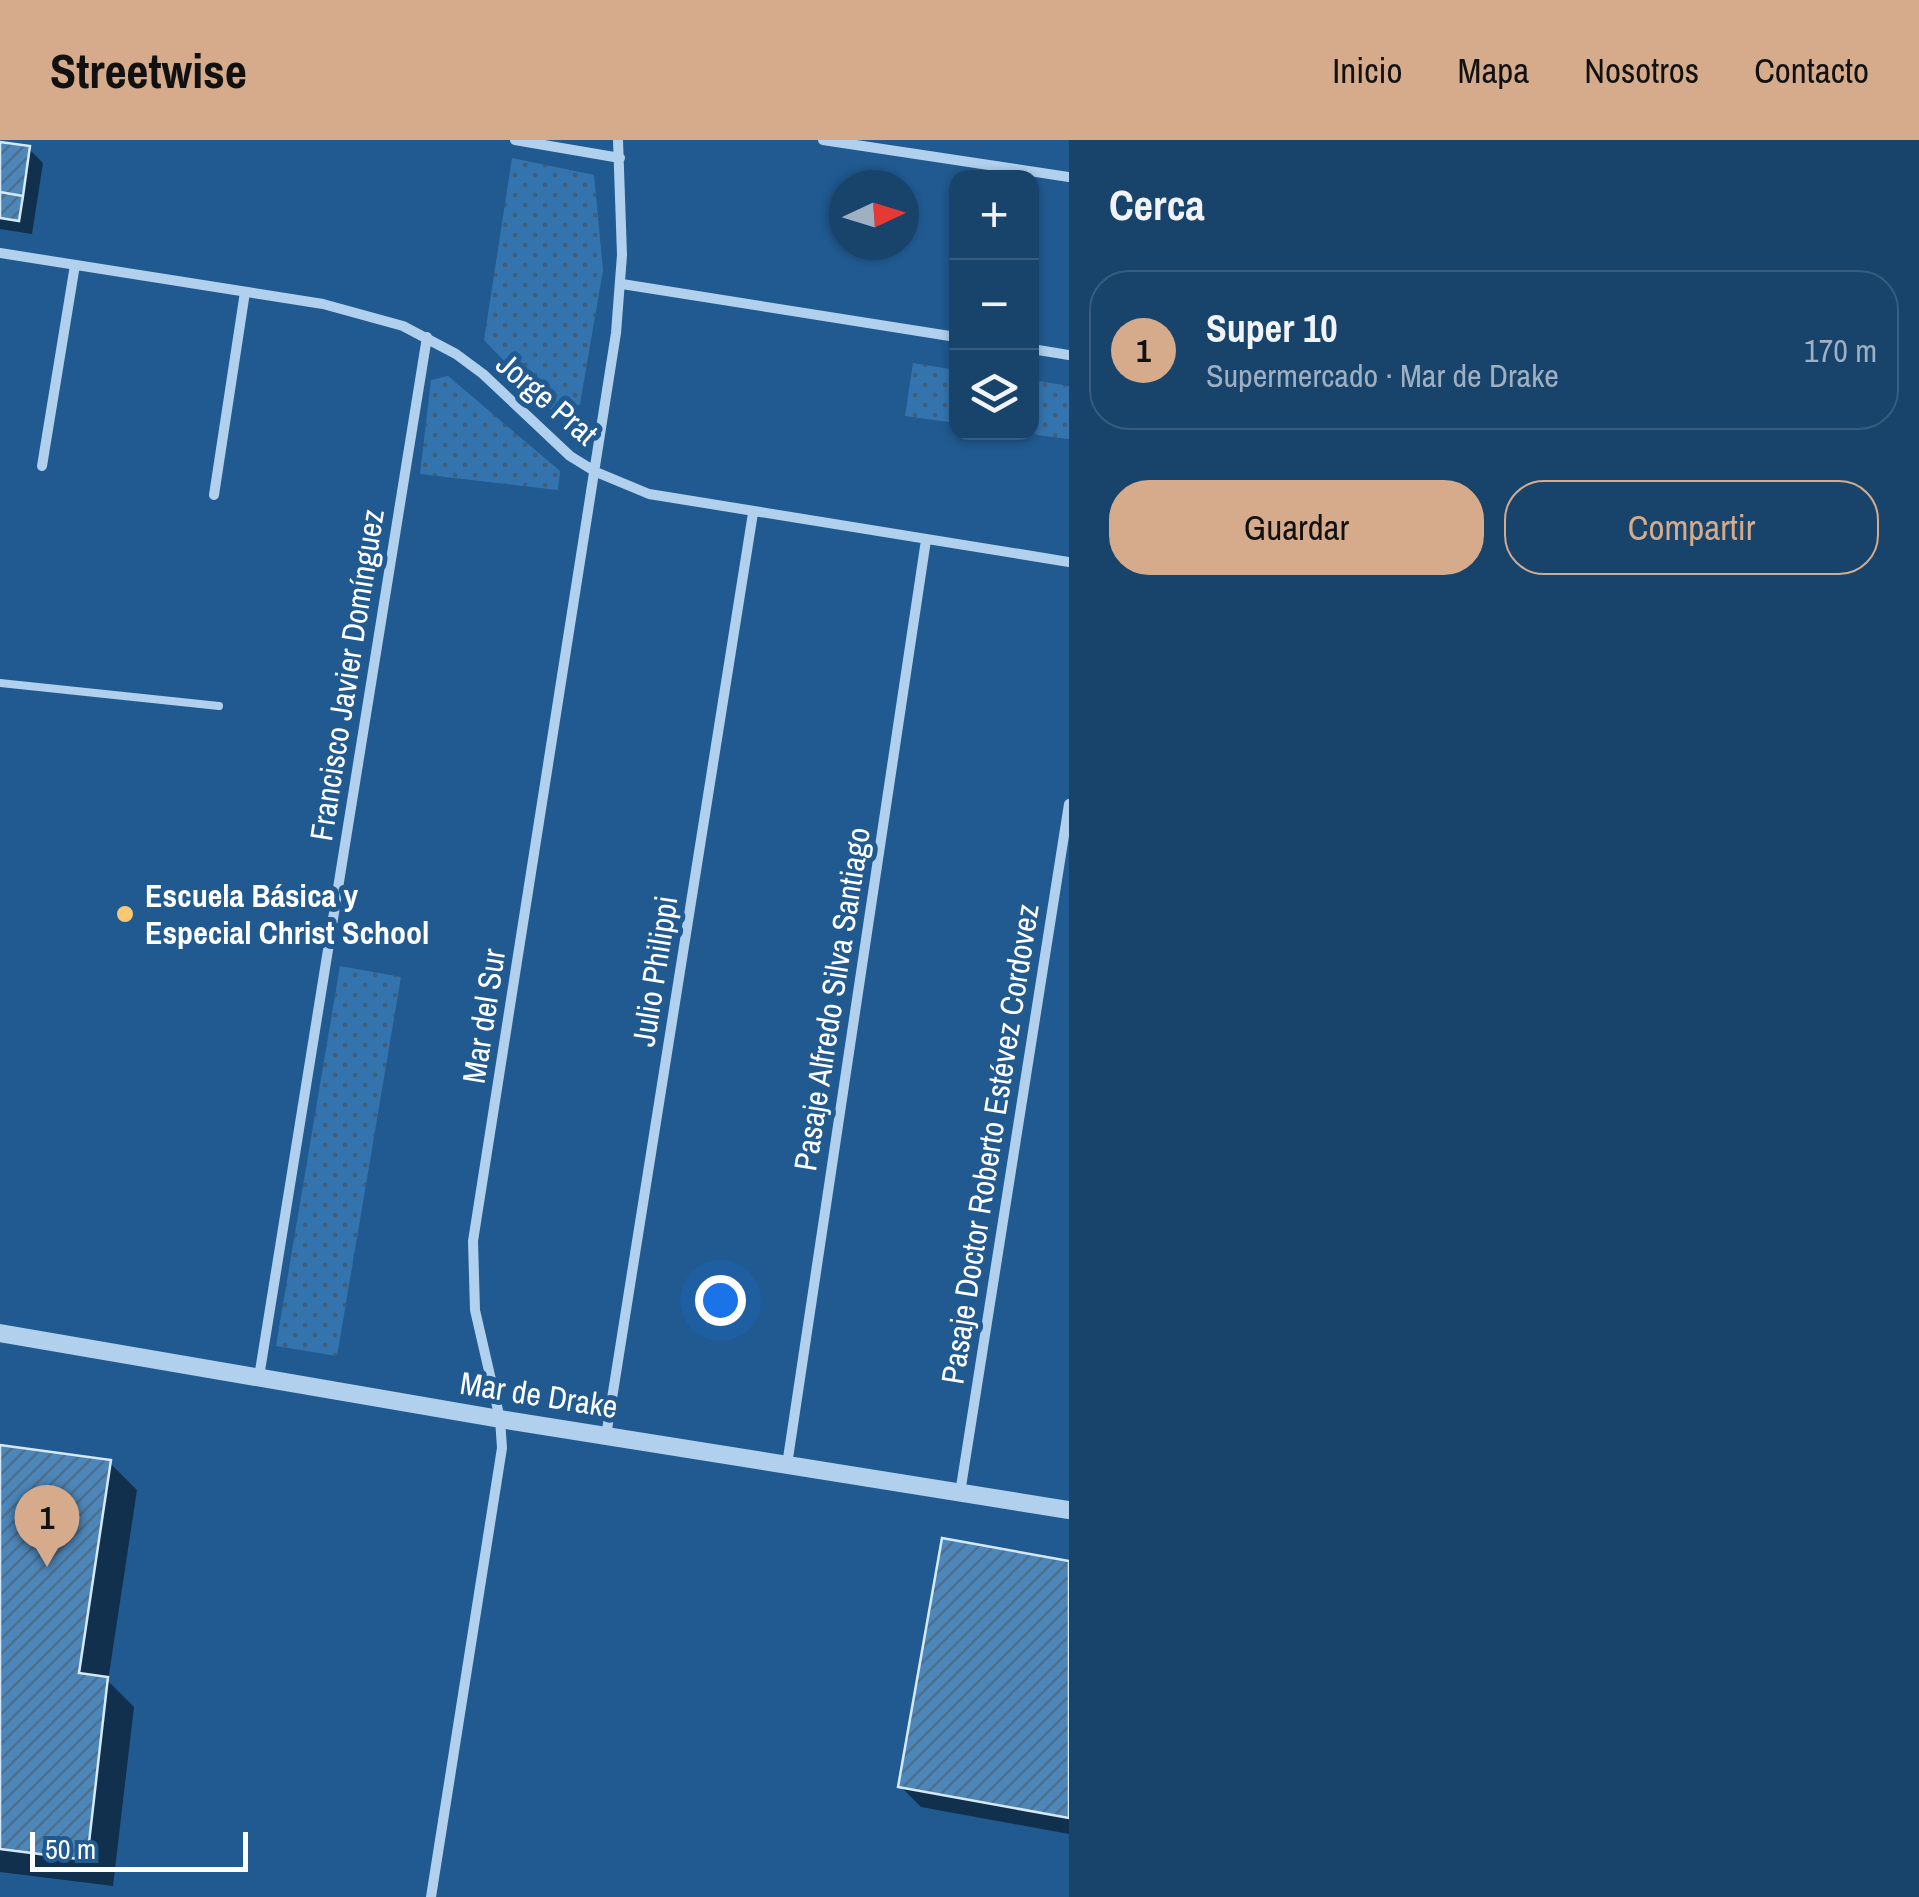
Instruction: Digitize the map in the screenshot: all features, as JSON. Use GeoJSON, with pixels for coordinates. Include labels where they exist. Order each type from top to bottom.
{"type":"FeatureCollection","features":[{"type":"Feature","properties":{"kind":"street"},"geometry":{"type":"LineString","coordinates":[[515,140],[620,158]]}},
{"type":"Feature","properties":{"kind":"street","name":"Mar del Sur"},"geometry":{"type":"LineString","coordinates":[[431,1897],[502,1448],[500,1420],[475,1310],[473,1241],[596,472],[622,284],[618,140]]}},
{"type":"Feature","properties":{"kind":"street"},"geometry":{"type":"LineString","coordinates":[[823,140],[1069,177]]}},
{"type":"Feature","properties":{"kind":"street","name":"Jorge Prat"},"geometry":{"type":"LineString","coordinates":[[0,253],[351,310],[426,337],[483,374],[558,447],[596,472],[649,494],[1069,562]]}},
{"type":"Feature","properties":{"kind":"street"},"geometry":{"type":"LineString","coordinates":[[42,466],[74,265]]}},
{"type":"Feature","properties":{"kind":"street"},"geometry":{"type":"LineString","coordinates":[[622,284],[949,336]]}},
{"type":"Feature","properties":{"kind":"street"},"geometry":{"type":"LineString","coordinates":[[214,494],[244,292]]}},
{"type":"Feature","properties":{"kind":"street","name":"Francisco Javier Domínguez"},"geometry":{"type":"LineString","coordinates":[[260,1377],[426,337]]}},
{"type":"Feature","properties":{"kind":"street"},"geometry":{"type":"LineString","coordinates":[[1038,350],[1069,355]]}},
{"type":"Feature","properties":{"kind":"street","name":"Julio Philippi"},"geometry":{"type":"LineString","coordinates":[[606,1436],[753,512]]}},
{"type":"Feature","properties":{"kind":"street","name":"Pasaje Alfredo Silva Santiago"},"geometry":{"type":"LineString","coordinates":[[788,1465],[926,540]]}},
{"type":"Feature","properties":{"kind":"street","name":"Pasaje Doctor Roberto Estévez Cordovez"},"geometry":{"type":"LineString","coordinates":[[960,1492],[1069,804]]}},
{"type":"Feature","properties":{"kind":"street","name":"Mar de Drake"},"geometry":{"type":"LineString","coordinates":[[0,1333],[500,1420],[1069,1510]]}},
{"type":"Feature","properties":{"kind":"lane"},"geometry":{"type":"LineString","coordinates":[[0,683],[219,706]]}},
{"type":"Feature","properties":{"kind":"shaded area"},"geometry":{"type":"Polygon","coordinates":[[[512,158],[594,175],[603,270],[580,404],[561,420],[484,340],[512,158]]]}},
{"type":"Feature","properties":{"kind":"shaded area"},"geometry":{"type":"Polygon","coordinates":[[[913,363],[949,369],[949,422],[905,416],[913,363]]]}},
{"type":"Feature","properties":{"kind":"shaded area"},"geometry":{"type":"Polygon","coordinates":[[[448,376],[560,471],[558,490],[420,474],[431,380],[448,376]]]}},
{"type":"Feature","properties":{"kind":"shaded area"},"geometry":{"type":"Polygon","coordinates":[[[1039,381],[1069,386],[1069,439],[1039,435],[1039,381]]]}},
{"type":"Feature","properties":{"kind":"shaded area"},"geometry":{"type":"Polygon","coordinates":[[[340,966],[401,977],[337,1356],[276,1346],[340,966]]]}},
{"type":"Feature","properties":{"kind":"building"},"geometry":{"type":"Polygon","coordinates":[[[0,142],[30,146],[23,196],[0,192],[0,142]]]}},
{"type":"Feature","properties":{"kind":"building"},"geometry":{"type":"Polygon","coordinates":[[[0,192],[23,196],[19,221],[0,218],[0,192]]]}},
{"type":"Feature","properties":{"kind":"building"},"geometry":{"type":"Polygon","coordinates":[[[0,1445],[111,1460],[79,1673],[108,1677],[87,1860],[0,1849],[0,1445]]]}},
{"type":"Feature","properties":{"kind":"building"},"geometry":{"type":"Polygon","coordinates":[[[942,1538],[1069,1561],[1069,1818],[898,1787],[942,1538]]]}},
{"type":"Feature","properties":{"kind":"place","name":"Escuela Básica y Especial Christ School"},"geometry":{"type":"Point","coordinates":[125,914]}},
{"type":"Feature","properties":{"kind":"place","name":"Super 10"},"geometry":{"type":"Point","coordinates":[47,1567]}}]}
